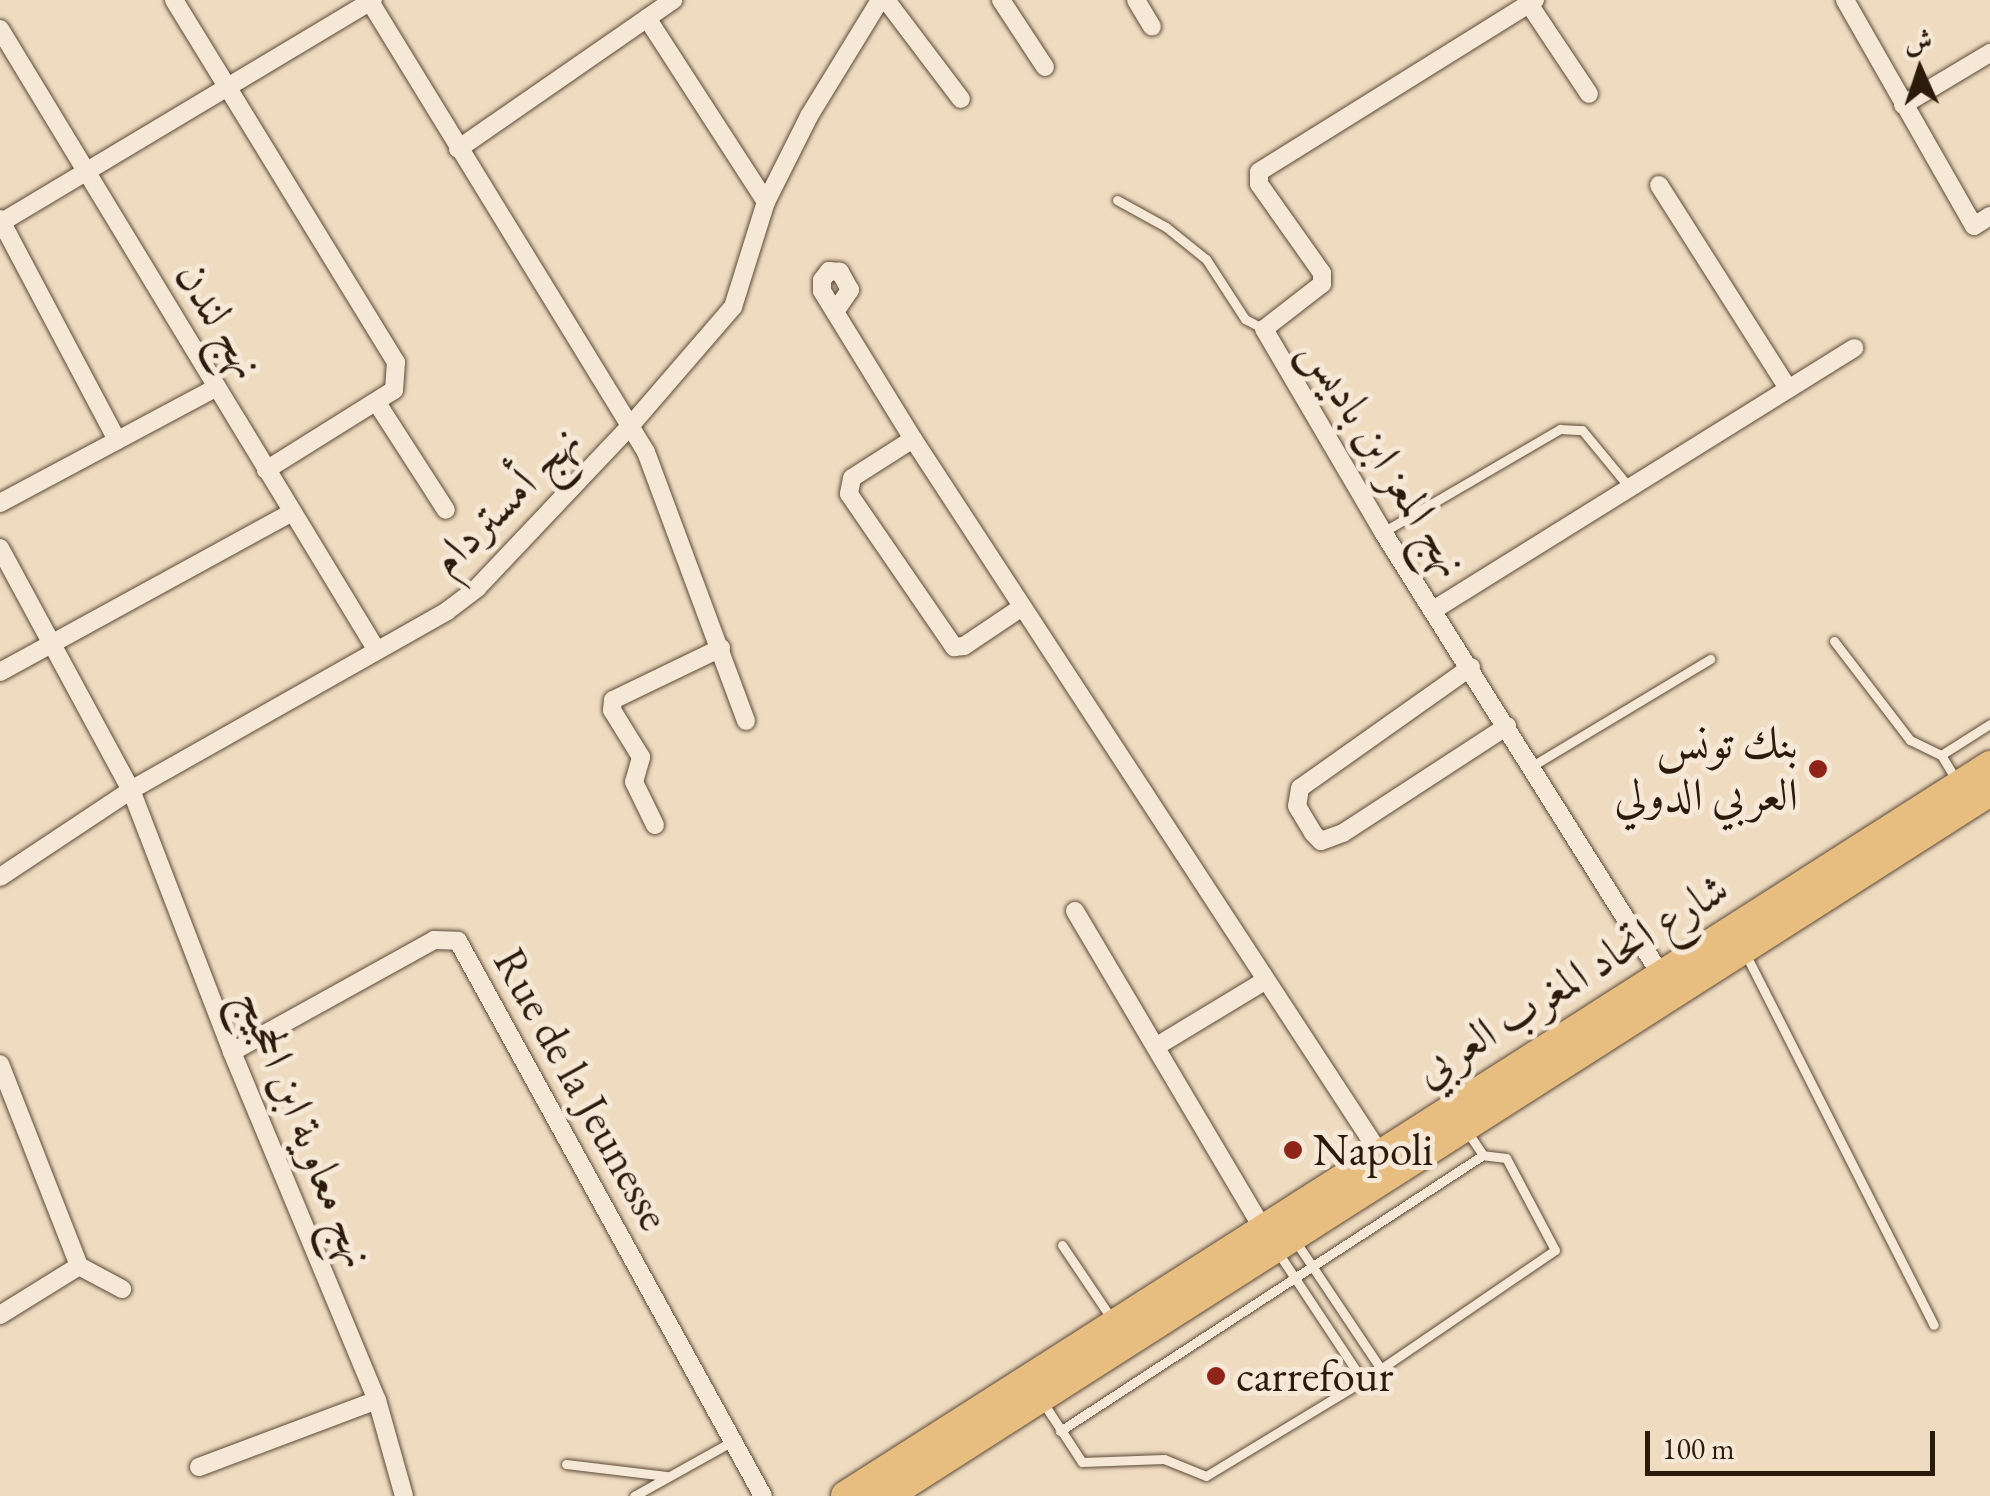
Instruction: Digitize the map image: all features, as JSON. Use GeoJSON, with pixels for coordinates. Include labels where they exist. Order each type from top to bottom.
{"type":"FeatureCollection","features":[{"type":"Feature","properties":{"kind":"main road","name":"شارع اتحاد المغرب العربي"},"geometry":{"type":"LineString","coordinates":[[846,1496],[1114,1324],[1276,1237],[1464,1127],[1737,939],[1975,788],[1990,766]]}},
{"type":"Feature","properties":{"kind":"main road","name":"شارع اتحاد المغرب العربي"},"geometry":{"type":"LineString","coordinates":[[886,1496],[1040,1398],[1276,1237],[1380,1154],[1661,975],[1737,939]]}},
{"type":"Feature","properties":{"kind":"street"},"geometry":{"type":"LineString","coordinates":[[174,0],[396,362],[397,382],[377,403],[266,470]]}},
{"type":"Feature","properties":{"kind":"street"},"geometry":{"type":"LineString","coordinates":[[458,148],[673,0]]}},
{"type":"Feature","properties":{"kind":"street"},"geometry":{"type":"LineString","coordinates":[[1002,0],[1044,67]]}},
{"type":"Feature","properties":{"kind":"street"},"geometry":{"type":"LineString","coordinates":[[1136,0],[1152,27]]}},
{"type":"Feature","properties":{"kind":"street"},"geometry":{"type":"LineString","coordinates":[[1846,0],[1974,226],[1990,216]]}},
{"type":"Feature","properties":{"kind":"street"},"geometry":{"type":"LineString","coordinates":[[116,440],[1,220],[228,91],[371,1],[631,425],[652,466],[746,721]]}},
{"type":"Feature","properties":{"kind":"street"},"geometry":{"type":"LineString","coordinates":[[878,2],[961,100]]}},
{"type":"Feature","properties":{"kind":"street","name":"نهج أمستردام"},"geometry":{"type":"LineString","coordinates":[[0,878],[131,790],[448,611],[478,588],[631,425],[734,307],[766,202],[808,116],[878,2]]}},
{"type":"Feature","properties":{"kind":"street"},"geometry":{"type":"LineString","coordinates":[[1532,2],[1588,94]]}},
{"type":"Feature","properties":{"kind":"street","name":"نهج المعز ابن باديس"},"geometry":{"type":"LineString","coordinates":[[1532,2],[1259,172],[1259,184],[1322,273],[1322,284],[1264,329],[1384,532],[1661,975]]}},
{"type":"Feature","properties":{"kind":"street"},"geometry":{"type":"LineString","coordinates":[[646,18],[766,202]]}},
{"type":"Feature","properties":{"kind":"street","name":"نهج لندن"},"geometry":{"type":"LineString","coordinates":[[0,29],[376,649]]}},
{"type":"Feature","properties":{"kind":"street"},"geometry":{"type":"LineString","coordinates":[[1904,105],[1990,53]]}},
{"type":"Feature","properties":{"kind":"street"},"geometry":{"type":"LineString","coordinates":[[1659,184],[1788,388]]}},
{"type":"Feature","properties":{"kind":"street"},"geometry":{"type":"LineString","coordinates":[[835,312],[1022,607],[1380,1154]]}},
{"type":"Feature","properties":{"kind":"street"},"geometry":{"type":"LineString","coordinates":[[1435,609],[1855,348]]}},
{"type":"Feature","properties":{"kind":"street"},"geometry":{"type":"LineString","coordinates":[[0,502],[217,387]]}},
{"type":"Feature","properties":{"kind":"street"},"geometry":{"type":"LineString","coordinates":[[377,403],[446,510]]}},
{"type":"Feature","properties":{"kind":"street"},"geometry":{"type":"LineString","coordinates":[[914,439],[852,478],[849,494],[954,647],[964,646],[1022,607]]}},
{"type":"Feature","properties":{"kind":"street"},"geometry":{"type":"LineString","coordinates":[[0,672],[291,513]]}},
{"type":"Feature","properties":{"kind":"street","name":"نهج معاوية ابن الحجيج"},"geometry":{"type":"LineString","coordinates":[[0,548],[131,790],[232,1052],[377,1400],[404,1496]]}},
{"type":"Feature","properties":{"kind":"street"},"geometry":{"type":"LineString","coordinates":[[655,825],[634,782],[640,757],[612,710],[613,700],[721,648]]}},
{"type":"Feature","properties":{"kind":"street"},"geometry":{"type":"LineString","coordinates":[[1470,667],[1300,788],[1297,806],[1313,833],[1321,840],[1343,833],[1507,726]]}},
{"type":"Feature","properties":{"kind":"street"},"geometry":{"type":"LineString","coordinates":[[1075,911],[1276,1237]]}},
{"type":"Feature","properties":{"kind":"street","name":"Rue de la Jeunesse"},"geometry":{"type":"LineString","coordinates":[[232,1052],[434,940],[458,941],[764,1496]]}},
{"type":"Feature","properties":{"kind":"street"},"geometry":{"type":"LineString","coordinates":[[1156,1046],[1266,980]]}},
{"type":"Feature","properties":{"kind":"street"},"geometry":{"type":"LineString","coordinates":[[0,1064],[79,1266],[122,1289]]}},
{"type":"Feature","properties":{"kind":"street"},"geometry":{"type":"LineString","coordinates":[[0,1315],[79,1266]]}},
{"type":"Feature","properties":{"kind":"street"},"geometry":{"type":"LineString","coordinates":[[200,1467],[377,1400]]}},
{"type":"Feature","properties":{"kind":"lane"},"geometry":{"type":"LineString","coordinates":[[1116,200],[1166,227],[1197,252],[1224,282],[1244,319],[1264,329]]}},
{"type":"Feature","properties":{"kind":"lane"},"geometry":{"type":"LineString","coordinates":[[1384,532],[1560,429],[1582,430],[1630,488]]}},
{"type":"Feature","properties":{"kind":"lane"},"geometry":{"type":"LineString","coordinates":[[1834,641],[1903,733],[1919,748],[1941,756],[1975,788]]}},
{"type":"Feature","properties":{"kind":"lane"},"geometry":{"type":"LineString","coordinates":[[1532,766],[1710,659]]}},
{"type":"Feature","properties":{"kind":"lane"},"geometry":{"type":"LineString","coordinates":[[1941,756],[1990,724]]}},
{"type":"Feature","properties":{"kind":"lane"},"geometry":{"type":"LineString","coordinates":[[1737,939],[1934,1325]]}},
{"type":"Feature","properties":{"kind":"lane"},"geometry":{"type":"LineString","coordinates":[[1464,1127],[1483,1156]]}},
{"type":"Feature","properties":{"kind":"lane"},"geometry":{"type":"LineString","coordinates":[[1040,1398],[1060,1431],[1082,1462],[1164,1459],[1212,1475],[1363,1381],[1555,1250],[1506,1158],[1483,1156],[1060,1431]]}},
{"type":"Feature","properties":{"kind":"lane"},"geometry":{"type":"LineString","coordinates":[[1276,1237],[1313,1268],[1381,1369]]}},
{"type":"Feature","properties":{"kind":"lane"},"geometry":{"type":"LineString","coordinates":[[1276,1237],[1296,1278],[1363,1381]]}},
{"type":"Feature","properties":{"kind":"lane"},"geometry":{"type":"LineString","coordinates":[[1062,1245],[1114,1324]]}},
{"type":"Feature","properties":{"kind":"lane"},"geometry":{"type":"LineString","coordinates":[[634,1496],[733,1441]]}},
{"type":"Feature","properties":{"kind":"lane"},"geometry":{"type":"LineString","coordinates":[[566,1464],[668,1477]]}},
{"type":"Feature","properties":{"kind":"place","name":"بنك تونس العربي الدولي"},"geometry":{"type":"Point","coordinates":[1818,769]}},
{"type":"Feature","properties":{"kind":"place","name":"Napoli"},"geometry":{"type":"Point","coordinates":[1293,1150]}},
{"type":"Feature","properties":{"kind":"place","name":"carrefour"},"geometry":{"type":"Point","coordinates":[1216,1376]}}]}
